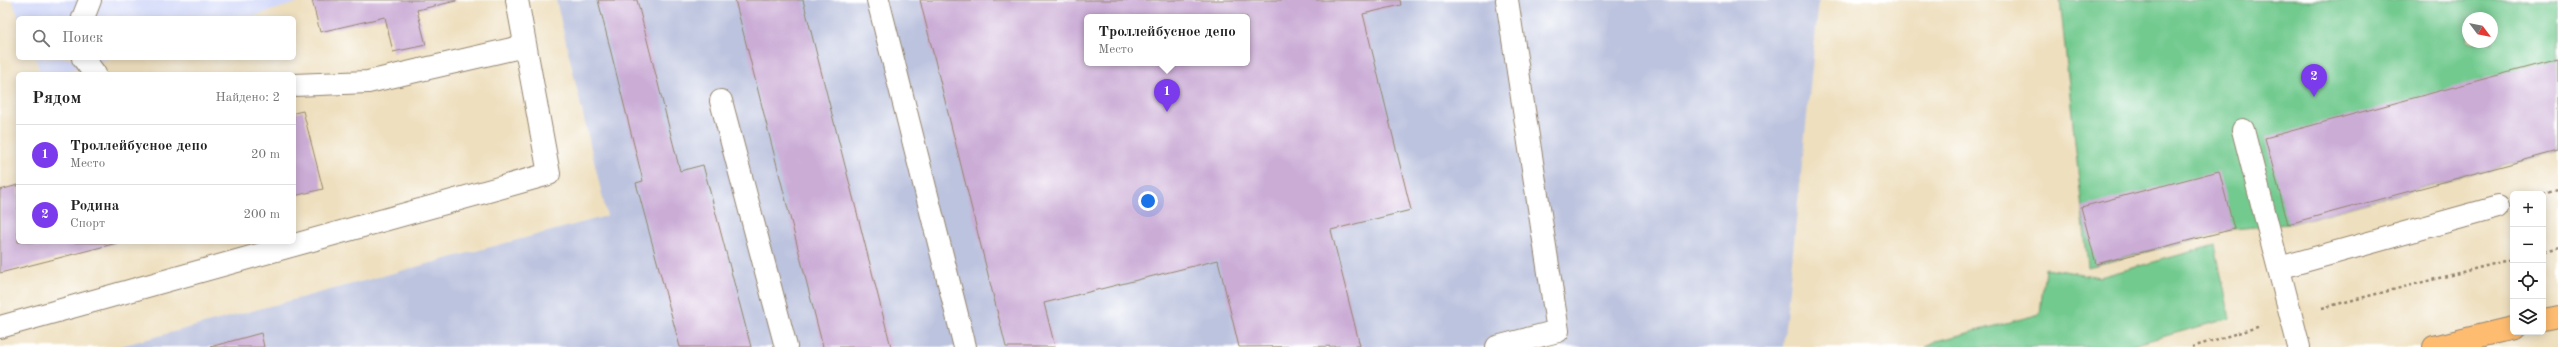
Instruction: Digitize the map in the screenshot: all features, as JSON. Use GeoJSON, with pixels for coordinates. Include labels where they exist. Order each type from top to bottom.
{"type":"FeatureCollection","features":[{"type":"Feature","properties":{"kind":"main road"},"geometry":{"type":"LineString","coordinates":[[2546,319],[2558,316]]}},
{"type":"Feature","properties":{"kind":"main road"},"geometry":{"type":"LineString","coordinates":[[2434,347],[2510,329]]}},
{"type":"Feature","properties":{"kind":"lane"},"geometry":{"type":"LineString","coordinates":[[84,16],[90,0]]}},
{"type":"Feature","properties":{"kind":"lane"},"geometry":{"type":"LineString","coordinates":[[0,327],[549,174],[517,0]]}},
{"type":"Feature","properties":{"kind":"lane"},"geometry":{"type":"LineString","coordinates":[[878,0],[965,347]]}},
{"type":"Feature","properties":{"kind":"lane"},"geometry":{"type":"LineString","coordinates":[[1497,347],[1558,331],[1508,0]]}},
{"type":"Feature","properties":{"kind":"lane"},"geometry":{"type":"LineString","coordinates":[[296,85],[368,82],[525,46]]}},
{"type":"Feature","properties":{"kind":"lane"},"geometry":{"type":"LineString","coordinates":[[84,60],[94,72]]}},
{"type":"Feature","properties":{"kind":"lane"},"geometry":{"type":"LineString","coordinates":[[721,101],[786,347]]}},
{"type":"Feature","properties":{"kind":"lane"},"geometry":{"type":"LineString","coordinates":[[2243,130],[2299,347]]}},
{"type":"Feature","properties":{"kind":"lane"},"geometry":{"type":"LineString","coordinates":[[2279,268],[2498,207]]}},
{"type":"Feature","properties":{"kind":"path"},"geometry":{"type":"LineString","coordinates":[[2546,193],[2558,190]]}},
{"type":"Feature","properties":{"kind":"path"},"geometry":{"type":"LineString","coordinates":[[2546,251],[2558,248]]}},
{"type":"Feature","properties":{"kind":"path"},"geometry":{"type":"LineString","coordinates":[[2192,347],[2292,317],[2510,260]]}},
{"type":"Feature","properties":{"kind":"shaded area"},"geometry":{"type":"Polygon","coordinates":[[[12,0],[304,0],[254,16],[18,16],[12,0]]]}},
{"type":"Feature","properties":{"kind":"shaded area"},"geometry":{"type":"Polygon","coordinates":[[[556,0],[1819,0],[1783,347],[117,347],[607,216],[556,0]]]}},
{"type":"Feature","properties":{"kind":"shaded area"},"geometry":{"type":"Polygon","coordinates":[[[36,60],[104,60],[63,72],[40,72],[36,60]]]}},
{"type":"Feature","properties":{"kind":"green space"},"geometry":{"type":"Polygon","coordinates":[[[2060,0],[2558,0],[2558,151],[2288,224],[2234,229],[2088,267],[2060,0]]]}},
{"type":"Feature","properties":{"kind":"green space"},"geometry":{"type":"Polygon","coordinates":[[[2215,245],[2230,318],[2126,347],[1926,347],[1937,341],[2040,314],[2045,268],[2100,277],[2215,245]]]}},
{"type":"Feature","properties":{"kind":"building"},"geometry":{"type":"Polygon","coordinates":[[[312,0],[456,1],[417,10],[426,45],[393,52],[385,17],[320,32],[312,0]]]}},
{"type":"Feature","properties":{"kind":"building"},"geometry":{"type":"Polygon","coordinates":[[[598,0],[637,0],[680,171],[703,165],[751,347],[680,347],[636,183],[643,181],[598,0]]]}},
{"type":"Feature","properties":{"kind":"building"},"geometry":{"type":"Polygon","coordinates":[[[735,0],[803,0],[891,347],[823,347],[735,0]]]}},
{"type":"Feature","properties":{"kind":"building"},"geometry":{"type":"Polygon","coordinates":[[[920,0],[1400,0],[1401,5],[1363,14],[1411,210],[1331,230],[1360,346],[1239,347],[1218,260],[1044,303],[1055,347],[1006,347],[920,0]]]}},
{"type":"Feature","properties":{"kind":"building"},"geometry":{"type":"Polygon","coordinates":[[[2558,59],[2558,151],[2288,224],[2265,138],[2558,59]]]}},
{"type":"Feature","properties":{"kind":"building"},"geometry":{"type":"Polygon","coordinates":[[[303,111],[323,189],[296,196],[296,113],[303,111]]]}},
{"type":"Feature","properties":{"kind":"building"},"geometry":{"type":"Polygon","coordinates":[[[2219,171],[2234,229],[2096,264],[2081,207],[2219,171]]]}},
{"type":"Feature","properties":{"kind":"building"},"geometry":{"type":"Polygon","coordinates":[[[16,186],[16,244],[113,244],[0,273],[0,190],[16,186]]]}},
{"type":"Feature","properties":{"kind":"building"},"geometry":{"type":"Polygon","coordinates":[[[261,333],[264,347],[210,347],[261,333]]]}},
{"type":"Feature","properties":{"kind":"place","name":"Родина"},"geometry":{"type":"Point","coordinates":[2314,97]}},
{"type":"Feature","properties":{"kind":"place","name":"Троллейбусное депо"},"geometry":{"type":"Point","coordinates":[1167,112]}}]}
